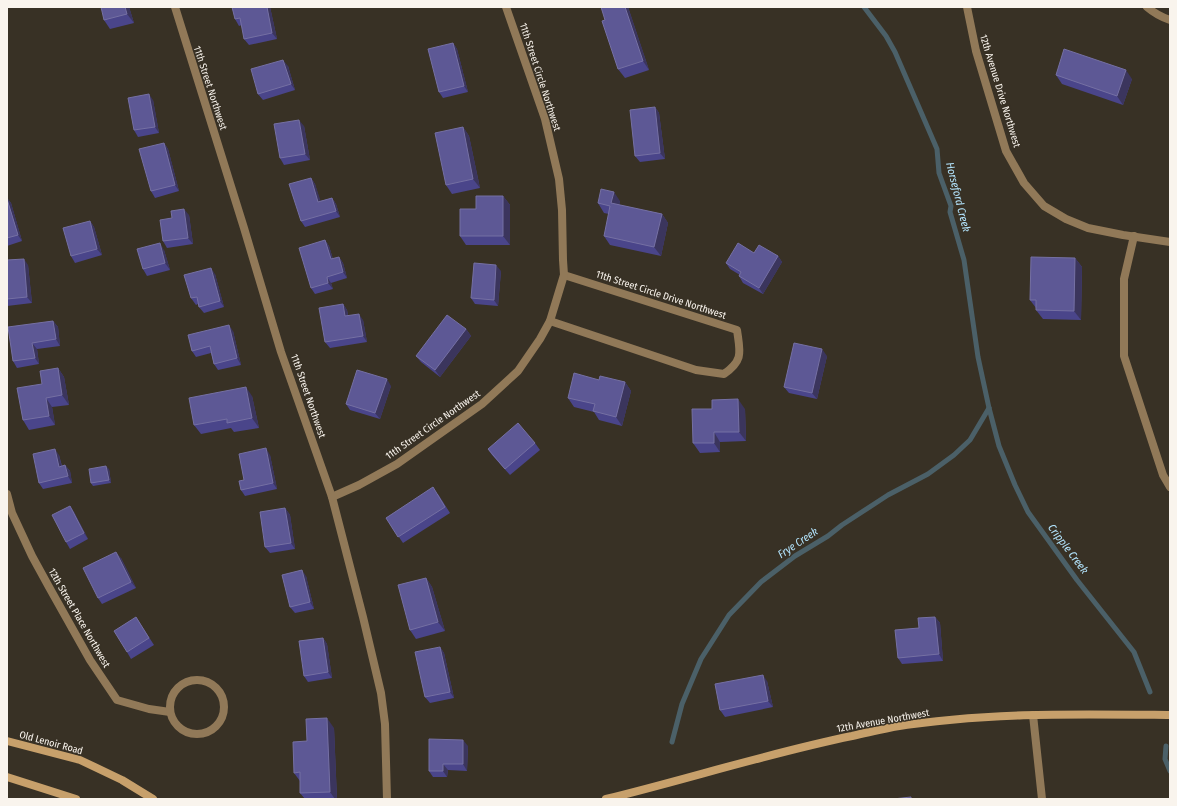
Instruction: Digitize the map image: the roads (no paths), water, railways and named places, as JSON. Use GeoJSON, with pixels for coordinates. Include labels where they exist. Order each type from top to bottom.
{"type":"FeatureCollection","features":[{"type":"Feature","properties":{"kind":"main road","name":"12th Avenue Northwest"},"geometry":{"type":"LineString","coordinates":[[606,799],[780,753],[893,727],[986,717],[1033,715],[1170,715]]}},
{"type":"Feature","properties":{"kind":"main road","name":"Old Lenoir Road"},"geometry":{"type":"LineString","coordinates":[[7,741],[80,760],[122,780],[153,799]]}},
{"type":"Feature","properties":{"kind":"main road"},"geometry":{"type":"LineString","coordinates":[[7,777],[76,799]]}},
{"type":"Feature","properties":{"kind":"street","name":"11th Street Northwest"},"geometry":{"type":"LineString","coordinates":[[175,7],[282,352],[332,497],[381,693],[385,724],[388,799]]}},
{"type":"Feature","properties":{"kind":"street","name":"11th Street Circle Northwest"},"geometry":{"type":"LineString","coordinates":[[332,497],[359,485],[397,464],[482,404],[518,371],[540,340],[550,321],[564,275],[562,260],[562,210],[559,179],[545,119],[506,7]]}},
{"type":"Feature","properties":{"kind":"street","name":"12th Avenue Drive Northwest"},"geometry":{"type":"LineString","coordinates":[[967,7],[976,51],[1006,151],[1024,183],[1044,206],[1066,219],[1088,228],[1170,242]]}},
{"type":"Feature","properties":{"kind":"street"},"geometry":{"type":"LineString","coordinates":[[1147,7],[1170,20]]}},
{"type":"Feature","properties":{"kind":"street"},"geometry":{"type":"LineString","coordinates":[[1134,236],[1124,279],[1124,356],[1163,476],[1170,487]]}},
{"type":"Feature","properties":{"kind":"street","name":"11th Street Circle Drive Northwest"},"geometry":{"type":"LineString","coordinates":[[550,321],[696,370],[724,374],[734,367],[740,356],[737,330],[564,275]]}},
{"type":"Feature","properties":{"kind":"street","name":"12th Street Place Northwest"},"geometry":{"type":"LineString","coordinates":[[7,494],[12,513],[48,587],[90,660],[117,700],[149,709],[170,712]]}},
{"type":"Feature","properties":{"kind":"street"},"geometry":{"type":"LineString","coordinates":[[194,680],[202,680],[211,684],[217,689],[222,697],[224,706],[219,722],[204,732],[195,733],[187,732],[179,727],[173,720],[170,712],[170,703],[178,687],[185,682],[194,680]]}},
{"type":"Feature","properties":{"kind":"street"},"geometry":{"type":"LineString","coordinates":[[1033,715],[1042,799]]}},
{"type":"Feature","properties":{"kind":"waterway","name":"Horseford Creek"},"geometry":{"type":"LineString","coordinates":[[864,7],[886,36],[895,52],[937,149],[939,173],[951,206],[950,212],[964,260],[978,357],[989,408],[999,446],[1015,485],[1028,512],[1077,580],[1134,652],[1150,692]]}},
{"type":"Feature","properties":{"kind":"waterway","name":"Frye Creek"},"geometry":{"type":"LineString","coordinates":[[672,742],[682,704],[701,659],[729,615],[761,582],[795,556],[828,536],[888,495],[928,474],[954,455],[970,440],[989,408]]}},
{"type":"Feature","properties":{"kind":"waterway","name":"Cripple Creek"},"geometry":{"type":"LineString","coordinates":[[1166,746],[1165,759],[1170,771]]}}]}
